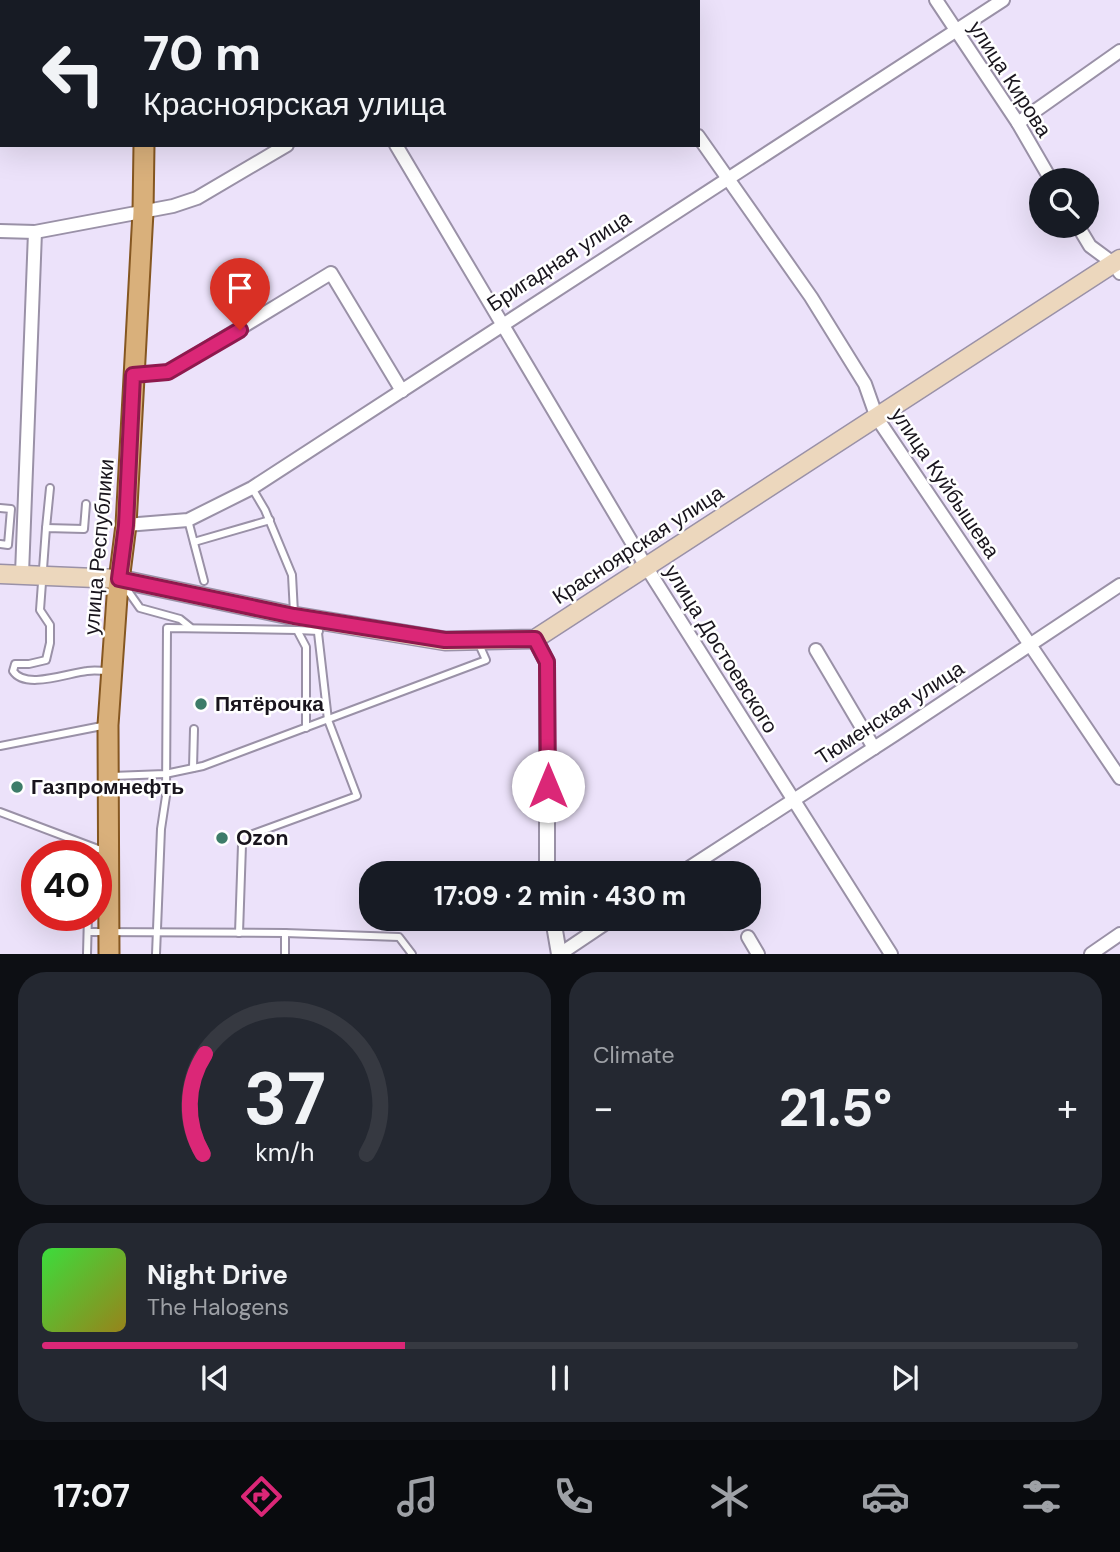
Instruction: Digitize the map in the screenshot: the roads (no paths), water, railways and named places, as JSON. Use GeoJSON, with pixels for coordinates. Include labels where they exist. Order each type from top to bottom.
{"type":"FeatureCollection","features":[{"type":"Feature","properties":{"kind":"main road","name":"улица Республики"},"geometry":{"type":"LineString","coordinates":[[107,840],[108,725],[119,579],[126,525],[143,212],[144,147]]}},
{"type":"Feature","properties":{"kind":"main road","name":"Красноярская улица"},"geometry":{"type":"LineString","coordinates":[[535,639],[1118,265]]}},
{"type":"Feature","properties":{"kind":"main road"},"geometry":{"type":"LineString","coordinates":[[0,574],[119,579],[296,623],[445,640],[535,639]]}},
{"type":"Feature","properties":{"kind":"street","name":"улица Кирова"},"geometry":{"type":"LineString","coordinates":[[936,0],[1018,123],[1044,168]]}},
{"type":"Feature","properties":{"kind":"street","name":"Бригадная улица"},"geometry":{"type":"LineString","coordinates":[[126,525],[188,520],[252,488],[502,323],[1003,0]]}},
{"type":"Feature","properties":{"kind":"street"},"geometry":{"type":"LineString","coordinates":[[1018,123],[1120,51]]}},
{"type":"Feature","properties":{"kind":"street","name":"улица Куйбышева"},"geometry":{"type":"LineString","coordinates":[[700,138],[818,308],[865,384],[877,418],[1120,779]]}},
{"type":"Feature","properties":{"kind":"street"},"geometry":{"type":"LineString","coordinates":[[0,231],[35,232],[143,212],[197,198],[284,147]]}},
{"type":"Feature","properties":{"kind":"street","name":"улица Достоевского"},"geometry":{"type":"LineString","coordinates":[[397,147],[648,568],[891,954]]}},
{"type":"Feature","properties":{"kind":"street"},"geometry":{"type":"LineString","coordinates":[[22,574],[35,232]]}},
{"type":"Feature","properties":{"kind":"street"},"geometry":{"type":"LineString","coordinates":[[1085,238],[1090,246],[1118,265]]}},
{"type":"Feature","properties":{"kind":"street"},"geometry":{"type":"LineString","coordinates":[[133,375],[168,372],[331,273],[402,391]]}},
{"type":"Feature","properties":{"kind":"street","name":"Тюменская улица"},"geometry":{"type":"LineString","coordinates":[[699,861],[1120,585]]}},
{"type":"Feature","properties":{"kind":"street"},"geometry":{"type":"LineString","coordinates":[[535,639],[547,662],[547,861]]}},
{"type":"Feature","properties":{"kind":"street"},"geometry":{"type":"LineString","coordinates":[[816,650],[874,748]]}},
{"type":"Feature","properties":{"kind":"street"},"geometry":{"type":"LineString","coordinates":[[555,931],[559,954],[594,931]]}},
{"type":"Feature","properties":{"kind":"street"},"geometry":{"type":"LineString","coordinates":[[1091,954],[1120,934]]}},
{"type":"Feature","properties":{"kind":"street"},"geometry":{"type":"LineString","coordinates":[[748,937],[758,954]]}},
{"type":"Feature","properties":{"kind":"lane"},"geometry":{"type":"LineString","coordinates":[[50,488],[40,610],[50,625],[50,643],[46,660],[15,664],[13,671],[16,677],[27,681],[88,671],[111,671]]}},
{"type":"Feature","properties":{"kind":"lane"},"geometry":{"type":"LineString","coordinates":[[252,488],[270,520],[292,575],[296,623],[306,647],[306,728]]}},
{"type":"Feature","properties":{"kind":"lane"},"geometry":{"type":"LineString","coordinates":[[46,528],[85,528],[86,504]]}},
{"type":"Feature","properties":{"kind":"lane"},"geometry":{"type":"LineString","coordinates":[[0,509],[11,509],[8,545],[0,544]]}},
{"type":"Feature","properties":{"kind":"lane"},"geometry":{"type":"LineString","coordinates":[[188,520],[204,581]]}},
{"type":"Feature","properties":{"kind":"lane"},"geometry":{"type":"LineString","coordinates":[[194,542],[270,520]]}},
{"type":"Feature","properties":{"kind":"lane"},"geometry":{"type":"LineString","coordinates":[[119,579],[140,608],[180,619],[192,628]]}},
{"type":"Feature","properties":{"kind":"lane"},"geometry":{"type":"LineString","coordinates":[[156,954],[161,829],[166,796],[167,628],[296,623]]}},
{"type":"Feature","properties":{"kind":"lane"},"geometry":{"type":"LineString","coordinates":[[253,834],[357,796],[328,720],[317,624]]}},
{"type":"Feature","properties":{"kind":"lane"},"geometry":{"type":"LineString","coordinates":[[108,776],[165,774],[193,768],[328,720],[486,660],[478,640]]}},
{"type":"Feature","properties":{"kind":"lane"},"geometry":{"type":"LineString","coordinates":[[0,746],[108,725]]}},
{"type":"Feature","properties":{"kind":"lane"},"geometry":{"type":"LineString","coordinates":[[193,768],[194,729]]}},
{"type":"Feature","properties":{"kind":"lane"},"geometry":{"type":"LineString","coordinates":[[0,811],[74,840]]}},
{"type":"Feature","properties":{"kind":"lane"},"geometry":{"type":"LineString","coordinates":[[239,933],[242,845]]}},
{"type":"Feature","properties":{"kind":"lane"},"geometry":{"type":"LineString","coordinates":[[87,954],[88,932],[109,944],[156,933],[285,933],[399,937],[412,954]]}},
{"type":"Feature","properties":{"kind":"lane"},"geometry":{"type":"LineString","coordinates":[[285,933],[285,954]]}},
{"type":"Feature","properties":{"kind":"place","name":"Пятёрочка"},"geometry":{"type":"Point","coordinates":[201,704]}},
{"type":"Feature","properties":{"kind":"place","name":"Газпромнефть"},"geometry":{"type":"Point","coordinates":[17,787]}},
{"type":"Feature","properties":{"kind":"place","name":"Ozon"},"geometry":{"type":"Point","coordinates":[222,838]}}]}
